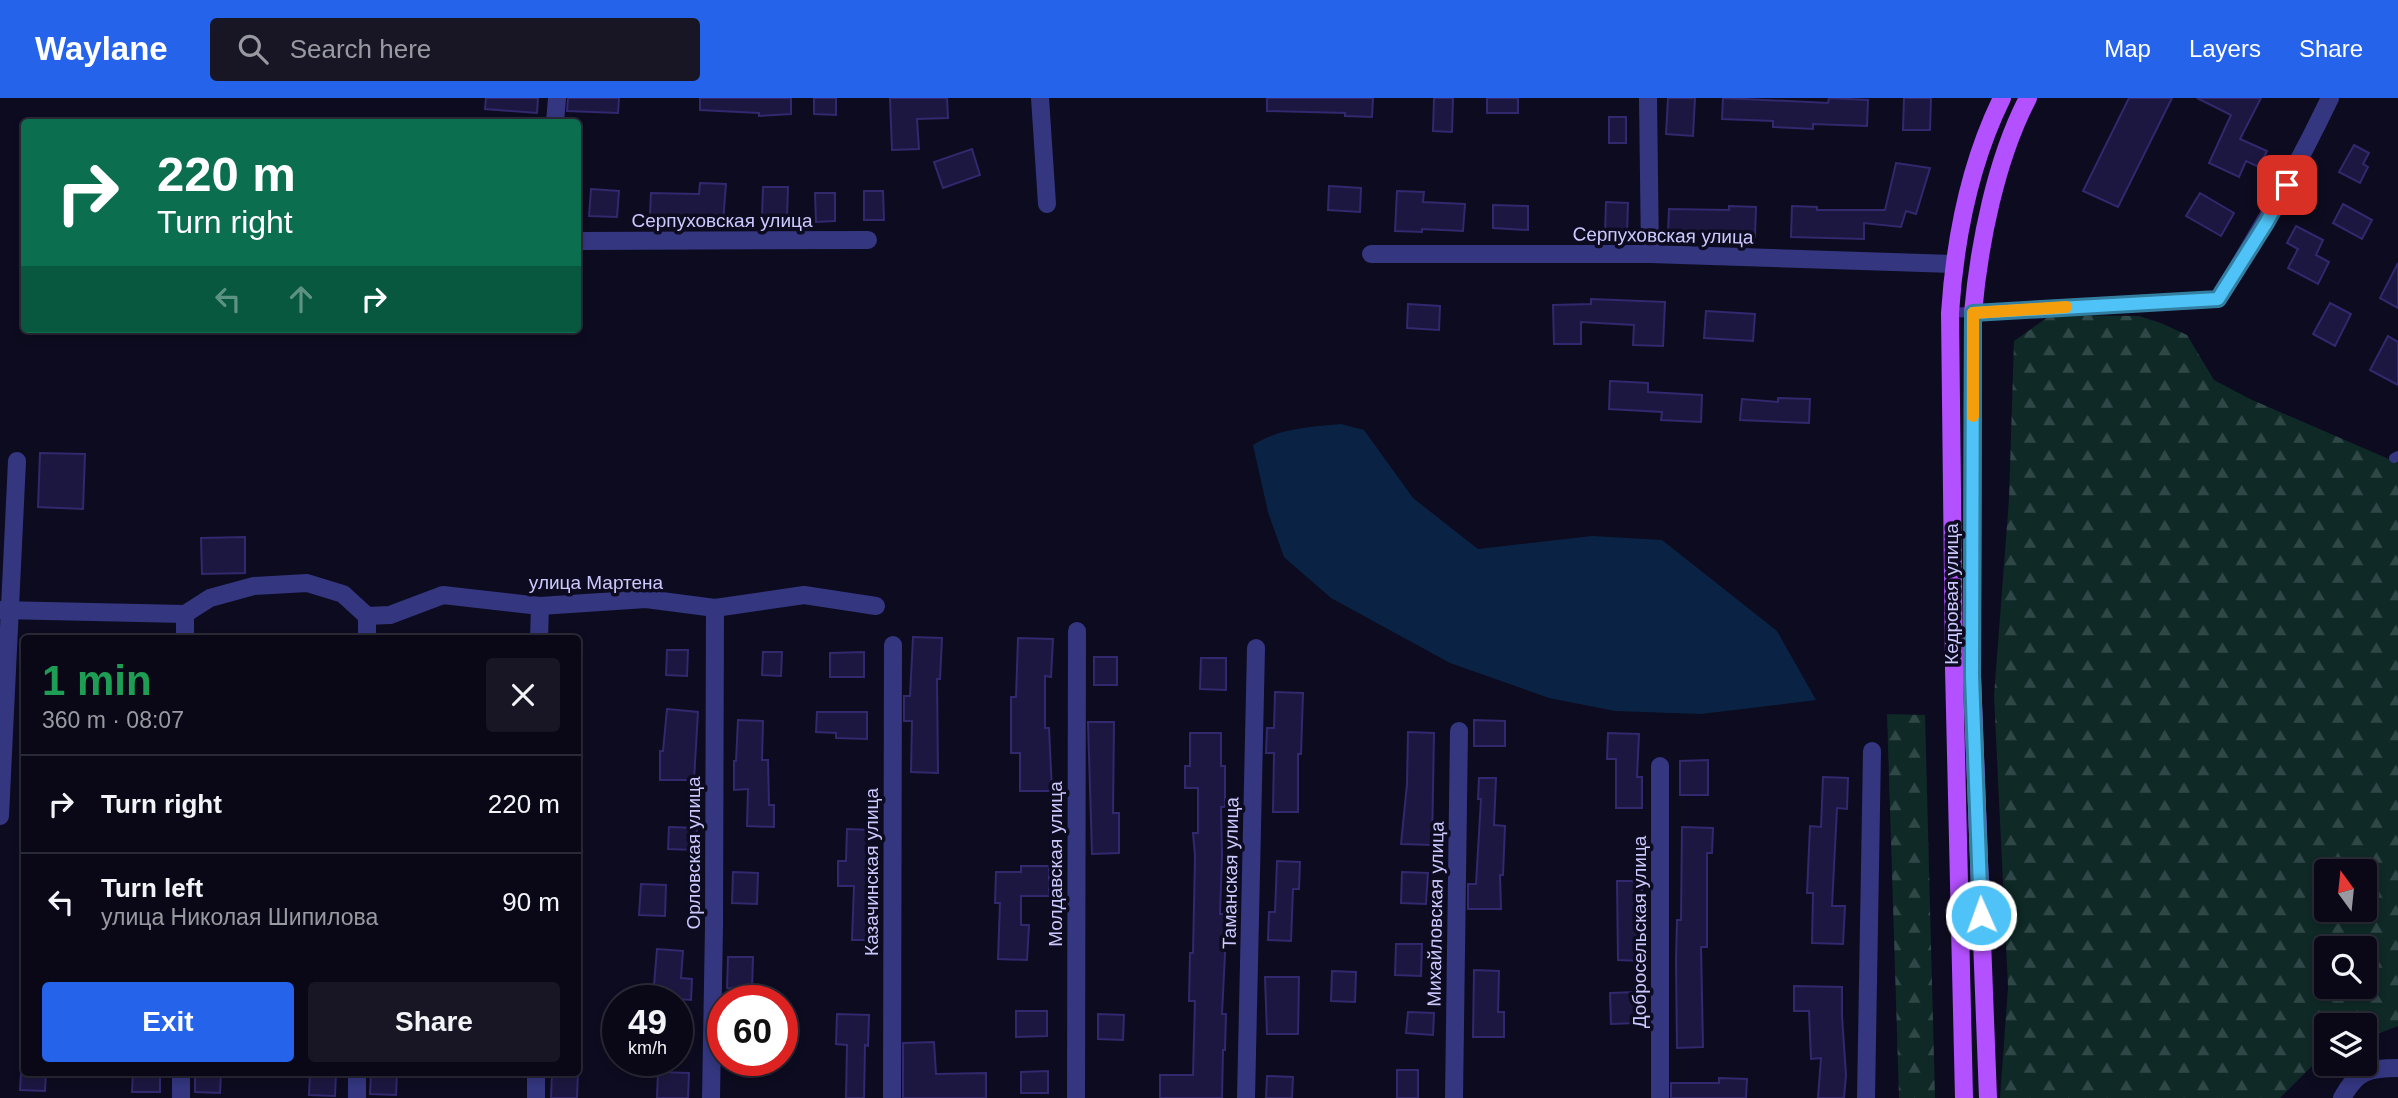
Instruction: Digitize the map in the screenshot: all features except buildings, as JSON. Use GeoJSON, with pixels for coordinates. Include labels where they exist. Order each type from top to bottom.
{"type":"FeatureCollection","features":[{"type":"Feature","properties":{"kind":"main road","name":"Кедровая улица"},"geometry":{"type":"LineString","coordinates":[[1964,1098],[1954,667],[1950,313],[1953,264],[1966,195],[2002,98]]}},
{"type":"Feature","properties":{"kind":"main road","name":"Кедровая улица"},"geometry":{"type":"LineString","coordinates":[[1988,1098],[1972,676],[1973,313],[1977,267],[1995,186],[2028,98]]}},
{"type":"Feature","properties":{"kind":"street"},"geometry":{"type":"LineString","coordinates":[[555,119],[557,98]]}},
{"type":"Feature","properties":{"kind":"street"},"geometry":{"type":"LineString","coordinates":[[1041,98],[1047,204]]}},
{"type":"Feature","properties":{"kind":"street"},"geometry":{"type":"LineString","coordinates":[[1648,98],[1650,254]]}},
{"type":"Feature","properties":{"kind":"street"},"geometry":{"type":"LineString","coordinates":[[2218,299],[2298,166],[2330,98]]}},
{"type":"Feature","properties":{"kind":"street","name":"Серпуховская улица"},"geometry":{"type":"LineString","coordinates":[[581,241],[868,240]]}},
{"type":"Feature","properties":{"kind":"street","name":"Серпуховская улица"},"geometry":{"type":"LineString","coordinates":[[1371,254],[1650,254],[1953,264]]}},
{"type":"Feature","properties":{"kind":"street"},"geometry":{"type":"LineString","coordinates":[[0,816],[4,610],[17,461]]}},
{"type":"Feature","properties":{"kind":"street"},"geometry":{"type":"LineString","coordinates":[[4,610],[186,614],[210,598],[254,586],[307,583],[343,594],[367,616],[367,635]]}},
{"type":"Feature","properties":{"kind":"street","name":"улица Мартена"},"geometry":{"type":"LineString","coordinates":[[367,616],[390,615],[443,595],[540,606],[646,600],[715,608],[804,595],[876,606]]}},
{"type":"Feature","properties":{"kind":"street"},"geometry":{"type":"LineString","coordinates":[[539,635],[540,606]]}},
{"type":"Feature","properties":{"kind":"street","name":"Орловская улица"},"geometry":{"type":"LineString","coordinates":[[711,1098],[715,608]]}},
{"type":"Feature","properties":{"kind":"street"},"geometry":{"type":"LineString","coordinates":[[185,635],[186,614]]}},
{"type":"Feature","properties":{"kind":"street","name":"Молдавская улица"},"geometry":{"type":"LineString","coordinates":[[1076,1098],[1077,631]]}},
{"type":"Feature","properties":{"kind":"street","name":"Казачинская улица"},"geometry":{"type":"LineString","coordinates":[[892,1098],[893,646]]}},
{"type":"Feature","properties":{"kind":"street","name":"Таманская улица"},"geometry":{"type":"LineString","coordinates":[[1246,1098],[1256,648]]}},
{"type":"Feature","properties":{"kind":"street","name":"Михайловская улица"},"geometry":{"type":"LineString","coordinates":[[1454,1098],[1459,732]]}},
{"type":"Feature","properties":{"kind":"street"},"geometry":{"type":"LineString","coordinates":[[1866,1098],[1872,751]]}},
{"type":"Feature","properties":{"kind":"street","name":"Добросельская улица"},"geometry":{"type":"LineString","coordinates":[[1660,766],[1660,1098]]}},
{"type":"Feature","properties":{"kind":"street"},"geometry":{"type":"LineString","coordinates":[[2342,1098],[2353,1079],[2377,1068],[2398,1068]]}},
{"type":"Feature","properties":{"kind":"street"},"geometry":{"type":"LineString","coordinates":[[181,1076],[181,1098]]}},
{"type":"Feature","properties":{"kind":"street"},"geometry":{"type":"LineString","coordinates":[[356,1098],[357,1076]]}},
{"type":"Feature","properties":{"kind":"street"},"geometry":{"type":"LineString","coordinates":[[536,1076],[536,1098]]}},
{"type":"Feature","properties":{"kind":"lane"},"geometry":{"type":"LineString","coordinates":[[1950,313],[2218,299]]}},
{"type":"Feature","properties":{"kind":"green space"},"geometry":{"type":"Polygon","coordinates":[[[2051,315],[2139,316],[2161,323],[2187,335],[2214,380],[2250,399],[2398,463],[2398,1026],[2377,1034],[2377,1013],[2314,1013],[2314,1064],[2280,1098],[2000,1098],[2008,987],[1994,696],[2009,499],[2014,341],[2051,315]]]}},
{"type":"Feature","properties":{"kind":"green space"},"geometry":{"type":"Polygon","coordinates":[[[1887,714],[1925,715],[1935,1098],[1899,1098],[1887,714]]]}},
{"type":"Feature","properties":{"kind":"water"},"geometry":{"type":"Polygon","coordinates":[[[1341,424],[1364,430],[1413,498],[1478,549],[1592,536],[1662,540],[1777,631],[1816,700],[1701,714],[1615,711],[1549,698],[1450,663],[1331,598],[1284,557],[1268,512],[1253,445],[1284,432],[1341,424]]]}},
{"type":"Feature","properties":{"kind":"slow traffic"},"geometry":{"type":"LineString","coordinates":[[1973,416],[1973,313],[2066,307]]}},
{"type":"Feature","properties":{"kind":"route"},"geometry":{"type":"LineString","coordinates":[[1981,915],[1972,676],[1973,313],[2218,299],[2287,185]]}}]}
